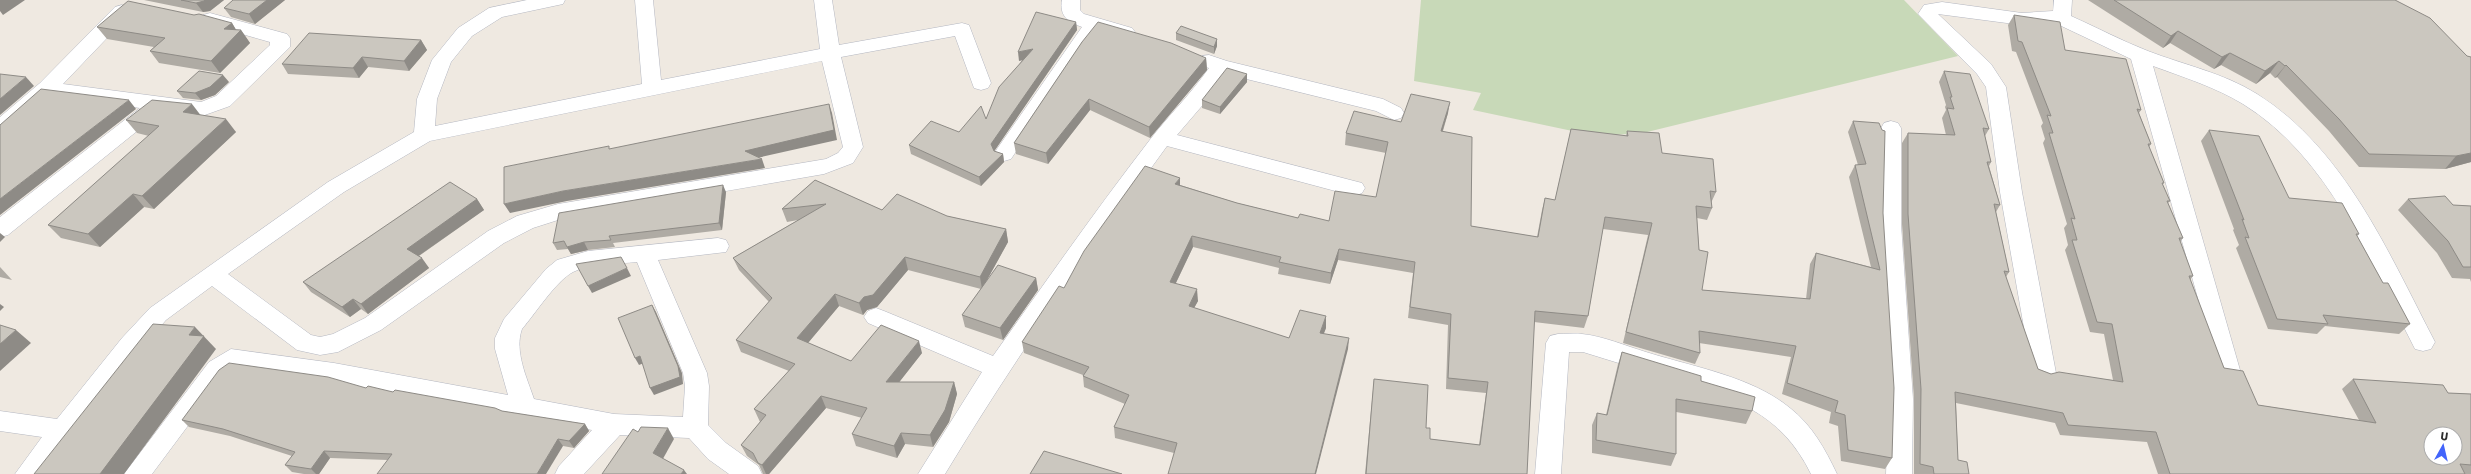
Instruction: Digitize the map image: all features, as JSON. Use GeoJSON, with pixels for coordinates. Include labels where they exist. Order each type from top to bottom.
{"type":"FeatureCollection","features":[{"type":"Feature","properties":{"kind":"street"},"geometry":{"type":"LineString","coordinates":[[424,135],[427,99],[442,60],[465,32],[496,12],[556,0]]}},
{"type":"Feature","properties":{"kind":"street"},"geometry":{"type":"LineString","coordinates":[[644,0],[652,88]]}},
{"type":"Feature","properties":{"kind":"street"},"geometry":{"type":"LineString","coordinates":[[212,274],[305,343],[320,346],[338,342],[373,324],[496,237],[524,222],[558,212],[802,171],[841,161],[847,157],[853,147],[830,53],[824,0]]}},
{"type":"Feature","properties":{"kind":"street"},"geometry":{"type":"LineString","coordinates":[[1071,0],[1070,7],[1072,14],[1095,23],[1144,38]]}},
{"type":"Feature","properties":{"kind":"street"},"geometry":{"type":"LineString","coordinates":[[1,126],[47,88],[125,3]]}},
{"type":"Feature","properties":{"kind":"street"},"geometry":{"type":"LineString","coordinates":[[210,19],[228,8]]}},
{"type":"Feature","properties":{"kind":"street"},"geometry":{"type":"LineString","coordinates":[[2044,373],[2011,192],[1996,87],[1984,69],[1927,14],[1931,9],[1942,8],[2022,19],[2060,9],[2140,55],[2222,84],[2266,109],[2300,141],[2356,216],[2423,342]]}},
{"type":"Feature","properties":{"kind":"street"},"geometry":{"type":"LineString","coordinates":[[47,88],[202,110],[223,101],[280,47],[280,38],[210,19],[189,18]]}},
{"type":"Feature","properties":{"kind":"street"},"geometry":{"type":"LineString","coordinates":[[1004,154],[1075,48],[1095,23]]}},
{"type":"Feature","properties":{"kind":"street"},"geometry":{"type":"LineString","coordinates":[[28,474],[65,430],[130,345],[158,314],[336,187],[424,135],[652,88],[962,29],[981,83]]}},
{"type":"Feature","properties":{"kind":"street"},"geometry":{"type":"LineString","coordinates":[[1190,53],[1221,66],[1383,106],[1394,113]]}},
{"type":"Feature","properties":{"kind":"street"},"geometry":{"type":"LineString","coordinates":[[2140,55],[2179,188],[2228,370]]}},
{"type":"Feature","properties":{"kind":"street"},"geometry":{"type":"LineString","coordinates":[[931,474],[998,368],[1109,209],[1162,138],[1206,88],[1221,66]]}},
{"type":"Feature","properties":{"kind":"street"},"geometry":{"type":"LineString","coordinates":[[0,229],[158,104]]}},
{"type":"Feature","properties":{"kind":"street"},"geometry":{"type":"LineString","coordinates":[[1891,128],[1890,224],[1901,399],[1899,474]]}},
{"type":"Feature","properties":{"kind":"street"},"geometry":{"type":"LineString","coordinates":[[1162,138],[1354,188]]}},
{"type":"Feature","properties":{"kind":"street"},"geometry":{"type":"LineString","coordinates":[[524,407],[507,349],[507,338],[512,325],[523,309],[554,274],[565,266],[588,259],[718,246]]}},
{"type":"Feature","properties":{"kind":"street"},"geometry":{"type":"LineString","coordinates":[[644,253],[695,373],[697,386],[694,428]]}},
{"type":"Feature","properties":{"kind":"street"},"geometry":{"type":"LineString","coordinates":[[876,317],[998,368]]}},
{"type":"Feature","properties":{"kind":"street"},"geometry":{"type":"LineString","coordinates":[[1548,474],[1558,343],[1582,343],[1726,386],[1763,401],[1797,428],[1809,444],[1824,474]]}},
{"type":"Feature","properties":{"kind":"street"},"geometry":{"type":"LineString","coordinates":[[137,474],[217,369],[231,359],[334,373],[614,424],[694,428],[717,451],[749,474]]}},
{"type":"Feature","properties":{"kind":"street"},"geometry":{"type":"LineString","coordinates":[[0,421],[65,430]]}},
{"type":"Feature","properties":{"kind":"street"},"geometry":{"type":"LineString","coordinates":[[568,474],[614,424]]}},
{"type":"Feature","properties":{"kind":"green space"},"geometry":{"type":"Polygon","coordinates":[[[1421,0],[1904,0],[1958,56],[1643,133],[1596,136],[1473,110],[1481,93],[1414,81],[1421,0]]]}},
{"type":"Feature","properties":{"kind":"building"},"geometry":{"type":"Polygon","coordinates":[[[181,0],[205,0],[196,3],[181,0]]]}},
{"type":"Feature","properties":{"kind":"building"},"geometry":{"type":"Polygon","coordinates":[[[233,0],[267,0],[249,14],[224,8],[233,0]]]}},
{"type":"Feature","properties":{"kind":"building"},"geometry":{"type":"Polygon","coordinates":[[[2114,0],[2395,0],[2430,18],[2467,56],[2471,57],[2471,153],[2456,156],[2369,154],[2339,119],[2286,65],[2285,66],[2279,61],[2265,71],[2230,53],[2222,57],[2178,31],[2171,36],[2114,0]]]}},
{"type":"Feature","properties":{"kind":"building"},"geometry":{"type":"Polygon","coordinates":[[[128,1],[194,15],[199,14],[232,23],[224,29],[241,30],[211,61],[150,51],[165,38],[97,27],[128,1]]]}},
{"type":"Feature","properties":{"kind":"building"},"geometry":{"type":"Polygon","coordinates":[[[1036,12],[1076,22],[991,144],[994,151],[1003,154],[979,177],[909,145],[931,121],[959,132],[981,106],[986,119],[999,87],[1033,49],[1018,52],[1036,12]]]}},
{"type":"Feature","properties":{"kind":"building"},"geometry":{"type":"Polygon","coordinates":[[[2014,15],[2060,22],[2065,50],[2126,59],[2141,110],[2137,109],[2151,144],[2148,144],[2170,201],[2167,201],[2183,238],[2179,238],[2193,276],[2189,276],[2224,368],[2243,371],[2258,405],[2376,423],[2353,379],[2443,385],[2448,393],[2471,394],[2471,465],[2463,464],[2463,426],[2423,426],[2423,466],[2461,466],[2465,474],[2170,474],[2156,432],[2068,425],[2063,413],[1955,392],[1958,460],[1967,462],[1969,474],[1934,474],[1933,467],[1920,464],[1921,389],[1908,214],[1908,133],[1955,135],[1947,108],[1954,109],[1950,97],[1952,97],[1944,71],[1970,74],[1989,129],[1983,128],[1991,162],[1987,162],[2000,205],[1994,204],[2009,272],[2004,271],[2038,369],[2051,374],[2059,372],[2123,382],[2112,324],[2097,322],[2072,240],[2077,240],[2071,218],[2075,219],[2049,133],[2053,133],[2047,115],[2051,116],[2022,42],[2018,41],[2014,15]]]}},
{"type":"Feature","properties":{"kind":"building"},"geometry":{"type":"Polygon","coordinates":[[[1098,22],[1171,43],[1206,58],[1149,127],[1089,99],[1046,153],[1014,143],[1082,42],[1098,22]]]}},
{"type":"Feature","properties":{"kind":"building"},"geometry":{"type":"Polygon","coordinates":[[[1181,26],[1217,39],[1214,47],[1176,33],[1181,26]]]}},
{"type":"Feature","properties":{"kind":"building"},"geometry":{"type":"Polygon","coordinates":[[[309,33],[421,40],[404,61],[362,57],[353,68],[282,64],[309,33]]]}},
{"type":"Feature","properties":{"kind":"building"},"geometry":{"type":"Polygon","coordinates":[[[1227,68],[1247,74],[1220,107],[1202,100],[1227,68]]]}},
{"type":"Feature","properties":{"kind":"building"},"geometry":{"type":"Polygon","coordinates":[[[199,71],[223,75],[210,87],[195,93],[177,91],[199,71]]]}},
{"type":"Feature","properties":{"kind":"building"},"geometry":{"type":"Polygon","coordinates":[[[0,74],[26,77],[0,99],[0,74]]]}},
{"type":"Feature","properties":{"kind":"building"},"geometry":{"type":"Polygon","coordinates":[[[41,89],[129,100],[0,199],[0,125],[41,89]]]}},
{"type":"Feature","properties":{"kind":"building"},"geometry":{"type":"Polygon","coordinates":[[[1411,94],[1450,102],[1441,131],[1472,137],[1471,226],[1538,237],[1545,198],[1555,200],[1571,129],[1628,136],[1627,131],[1659,133],[1662,153],[1713,159],[1716,192],[1710,191],[1712,208],[1696,206],[1699,250],[1708,252],[1702,290],[1810,299],[1816,253],[1880,270],[1855,165],[1866,164],[1853,121],[1879,123],[1882,130],[1885,131],[1883,213],[1894,388],[1892,458],[1848,450],[1845,415],[1835,412],[1838,401],[1787,383],[1796,346],[1699,331],[1700,353],[1626,332],[1652,223],[1605,217],[1588,316],[1535,311],[1527,474],[1366,474],[1374,379],[1428,385],[1426,428],[1430,428],[1430,439],[1480,445],[1488,382],[1448,378],[1451,314],[1410,307],[1415,262],[1339,249],[1331,273],[1279,262],[1281,257],[1192,236],[1170,282],[1197,289],[1189,306],[1289,338],[1300,310],[1326,316],[1320,333],[1349,338],[1315,474],[1168,474],[1177,443],[1114,427],[1129,395],[1083,376],[1089,367],[1022,342],[1059,286],[1064,288],[1084,251],[1145,166],[1180,178],[1175,184],[1237,203],[1298,218],[1300,214],[1329,221],[1335,191],[1376,197],[1388,142],[1346,133],[1354,111],[1401,122],[1411,94]]]}},
{"type":"Feature","properties":{"kind":"building"},"geometry":{"type":"Polygon","coordinates":[[[152,100],[192,104],[183,112],[226,119],[142,196],[133,194],[88,234],[48,225],[159,126],[126,120],[152,100]]]}},
{"type":"Feature","properties":{"kind":"building"},"geometry":{"type":"Polygon","coordinates":[[[829,104],[834,130],[745,151],[762,159],[563,191],[504,204],[504,167],[609,146],[609,149],[829,104]]]}},
{"type":"Feature","properties":{"kind":"building"},"geometry":{"type":"Polygon","coordinates":[[[2209,130],[2259,136],[2289,198],[2342,203],[2359,234],[2356,234],[2383,283],[2388,283],[2410,324],[2323,315],[2328,324],[2277,319],[2245,237],[2249,238],[2242,219],[2244,220],[2209,130]]]}},
{"type":"Feature","properties":{"kind":"building"},"geometry":{"type":"Polygon","coordinates":[[[815,180],[882,210],[897,194],[947,216],[1006,229],[980,277],[905,257],[873,295],[864,297],[859,303],[835,294],[797,338],[851,361],[881,325],[919,341],[886,382],[954,382],[945,410],[930,435],[901,433],[894,446],[852,434],[867,408],[821,396],[762,465],[758,463],[753,453],[741,445],[766,415],[754,409],[795,364],[736,340],[772,298],[733,258],[826,204],[782,209],[815,180]]]}},
{"type":"Feature","properties":{"kind":"building"},"geometry":{"type":"Polygon","coordinates":[[[450,182],[477,199],[407,249],[422,258],[361,304],[353,299],[342,307],[303,282],[450,182]]]}},
{"type":"Feature","properties":{"kind":"building"},"geometry":{"type":"Polygon","coordinates":[[[723,185],[719,223],[609,236],[611,240],[584,242],[567,247],[564,241],[553,243],[559,213],[723,185]]]}},
{"type":"Feature","properties":{"kind":"building"},"geometry":{"type":"Polygon","coordinates":[[[2445,196],[2453,205],[2471,206],[2471,267],[2463,267],[2448,241],[2408,199],[2445,196]]]}},
{"type":"Feature","properties":{"kind":"building"},"geometry":{"type":"Polygon","coordinates":[[[621,257],[627,268],[588,286],[576,264],[621,257]]]}},
{"type":"Feature","properties":{"kind":"building"},"geometry":{"type":"Polygon","coordinates":[[[998,265],[1036,278],[1000,328],[962,315],[998,265]]]}},
{"type":"Feature","properties":{"kind":"building"},"geometry":{"type":"Polygon","coordinates":[[[652,305],[678,366],[680,377],[650,388],[640,356],[635,358],[618,318],[652,305]]]}},
{"type":"Feature","properties":{"kind":"building"},"geometry":{"type":"Polygon","coordinates":[[[153,324],[195,327],[189,335],[204,336],[100,474],[34,474],[153,324]]]}},
{"type":"Feature","properties":{"kind":"building"},"geometry":{"type":"Polygon","coordinates":[[[0,325],[16,330],[0,344],[0,325]]]}},
{"type":"Feature","properties":{"kind":"building"},"geometry":{"type":"Polygon","coordinates":[[[1622,352],[1701,376],[1701,381],[1755,397],[1752,411],[1676,399],[1676,454],[1596,440],[1597,413],[1607,415],[1622,352]]]}},
{"type":"Feature","properties":{"kind":"building"},"geometry":{"type":"Polygon","coordinates":[[[229,363],[328,377],[366,388],[368,386],[393,392],[395,390],[495,408],[502,411],[585,424],[569,441],[558,439],[537,474],[377,474],[392,454],[324,451],[311,469],[285,465],[295,452],[223,429],[182,420],[219,370],[229,363]]]}},
{"type":"Feature","properties":{"kind":"building"},"geometry":{"type":"Polygon","coordinates":[[[641,427],[668,428],[653,453],[684,470],[681,474],[602,474],[633,429],[638,432],[641,427]]]}},
{"type":"Feature","properties":{"kind":"building"},"geometry":{"type":"Polygon","coordinates":[[[1044,451],[1122,474],[1030,474],[1044,451]]]}}]}
